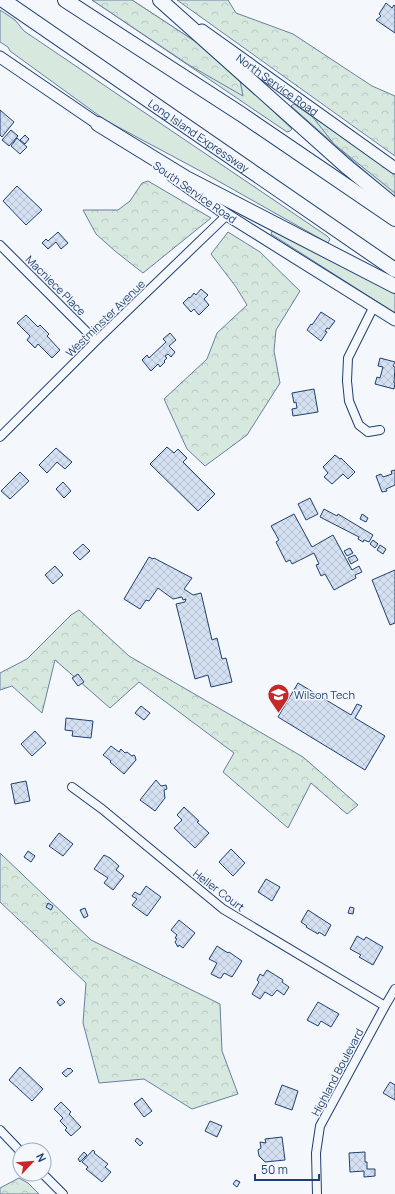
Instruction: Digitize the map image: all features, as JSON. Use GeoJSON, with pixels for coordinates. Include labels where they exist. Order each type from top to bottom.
{"type":"FeatureCollection","features":[{"type":"Feature","properties":{"kind":"highway","name":"Long Island Expressway"},"geometry":{"type":"LineString","coordinates":[[3,0],[395,270]]}},
{"type":"Feature","properties":{"kind":"highway"},"geometry":{"type":"LineString","coordinates":[[65,0],[241,114],[395,218]]}},
{"type":"Feature","properties":{"kind":"highway"},"geometry":{"type":"LineString","coordinates":[[160,0],[346,166],[395,206]]}},
{"type":"Feature","properties":{"kind":"highway"},"geometry":{"type":"LineString","coordinates":[[98,124],[186,178],[395,286]]}},
{"type":"Feature","properties":{"kind":"main road","name":"North Service Road"},"geometry":{"type":"LineString","coordinates":[[160,0],[395,168]]}},
{"type":"Feature","properties":{"kind":"main road","name":"South Service Road"},"geometry":{"type":"LineString","coordinates":[[0,57],[227,215],[395,320]]}},
{"type":"Feature","properties":{"kind":"street","name":"Westminster Avenue"},"geometry":{"type":"LineString","coordinates":[[0,437],[96,341],[227,215]]}},
{"type":"Feature","properties":{"kind":"street","name":"Macniece Place"},"geometry":{"type":"LineString","coordinates":[[0,245],[96,341]]}},
{"type":"Feature","properties":{"kind":"street"},"geometry":{"type":"LineString","coordinates":[[374,306],[348,358],[347,381],[349,401],[359,425],[368,432],[380,430]]}},
{"type":"Feature","properties":{"kind":"street","name":"Heller Court"},"geometry":{"type":"LineString","coordinates":[[72,787],[102,809],[222,909],[385,1006]]}},
{"type":"Feature","properties":{"kind":"street","name":"Highland Boulevard"},"geometry":{"type":"LineString","coordinates":[[317,1194],[316,1153],[320,1126],[395,989]]}},
{"type":"Feature","properties":{"kind":"street"},"geometry":{"type":"LineString","coordinates":[[0,1130],[12,1143]]}},
{"type":"Feature","properties":{"kind":"street"},"geometry":{"type":"LineString","coordinates":[[51,1182],[63,1194]]}},
{"type":"Feature","properties":{"kind":"green space"},"geometry":{"type":"Polygon","coordinates":[[[92,0],[132,0],[196,42],[240,80],[292,129],[287,132],[92,0]]]}},
{"type":"Feature","properties":{"kind":"green space"},"geometry":{"type":"Polygon","coordinates":[[[92,0],[132,0],[196,42],[240,80],[243,96],[189,65],[92,0]]]}},
{"type":"Feature","properties":{"kind":"green space"},"geometry":{"type":"Polygon","coordinates":[[[177,0],[228,0],[236,13],[293,34],[372,86],[395,96],[395,156],[177,0]]]}},
{"type":"Feature","properties":{"kind":"green space"},"geometry":{"type":"Polygon","coordinates":[[[0,10],[15,20],[24,31],[327,236],[330,239],[328,243],[204,173],[105,120],[10,51],[8,47],[0,42],[0,10]]]}},
{"type":"Feature","properties":{"kind":"green space"},"geometry":{"type":"Polygon","coordinates":[[[294,104],[395,174],[395,198],[291,106],[294,104]]]}},
{"type":"Feature","properties":{"kind":"green space"},"geometry":{"type":"Polygon","coordinates":[[[312,116],[395,174],[395,193],[334,144],[312,116]]]}},
{"type":"Feature","properties":{"kind":"green space"},"geometry":{"type":"Polygon","coordinates":[[[148,181],[211,218],[143,273],[96,234],[83,210],[118,210],[130,201],[142,183],[148,181]]]}},
{"type":"Feature","properties":{"kind":"green space"},"geometry":{"type":"Polygon","coordinates":[[[273,229],[395,293],[395,313],[271,234],[273,229]]]}},
{"type":"Feature","properties":{"kind":"green space"},"geometry":{"type":"Polygon","coordinates":[[[228,232],[260,252],[300,291],[276,330],[274,351],[280,383],[247,435],[205,466],[187,449],[164,399],[207,359],[217,333],[247,305],[236,287],[211,254],[228,232]]]}},
{"type":"Feature","properties":{"kind":"green space"},"geometry":{"type":"Polygon","coordinates":[[[79,610],[129,656],[303,757],[358,805],[347,814],[311,783],[288,828],[223,772],[234,753],[139,682],[110,708],[55,660],[42,713],[12,686],[0,690],[0,673],[27,659],[71,615],[79,610]]]}},
{"type":"Feature","properties":{"kind":"green space"},"geometry":{"type":"Polygon","coordinates":[[[0,853],[91,940],[220,1004],[222,1051],[238,1094],[192,1109],[144,1079],[99,1083],[83,1023],[86,983],[0,902],[0,853]]]}},
{"type":"Feature","properties":{"kind":"green space"},"geometry":{"type":"Polygon","coordinates":[[[12,1182],[26,1182],[39,1194],[0,1194],[0,1188],[12,1182]]]}},
{"type":"Feature","properties":{"kind":"building"},"geometry":{"type":"Polygon","coordinates":[[[386,3],[392,8],[394,5],[395,6],[395,33],[376,20],[381,16],[379,14],[386,3]]]}},
{"type":"Feature","properties":{"kind":"building"},"geometry":{"type":"Polygon","coordinates":[[[0,110],[14,122],[2,137],[0,135],[0,110]]]}},
{"type":"Feature","properties":{"kind":"building"},"geometry":{"type":"Polygon","coordinates":[[[11,130],[18,136],[9,146],[2,140],[11,130]]]}},
{"type":"Feature","properties":{"kind":"building"},"geometry":{"type":"Polygon","coordinates":[[[25,135],[29,139],[25,144],[20,140],[25,135]]]}},
{"type":"Feature","properties":{"kind":"building"},"geometry":{"type":"Polygon","coordinates":[[[17,138],[27,147],[20,154],[11,146],[17,138]]]}},
{"type":"Feature","properties":{"kind":"building"},"geometry":{"type":"Polygon","coordinates":[[[17,186],[42,210],[26,225],[3,201],[17,186]]]}},
{"type":"Feature","properties":{"kind":"building"},"geometry":{"type":"Polygon","coordinates":[[[58,232],[68,243],[61,249],[56,242],[48,249],[42,243],[46,239],[48,241],[58,232]]]}},
{"type":"Feature","properties":{"kind":"building"},"geometry":{"type":"Polygon","coordinates":[[[201,289],[208,295],[204,299],[209,305],[199,315],[194,309],[191,312],[183,303],[194,293],[196,295],[201,289]]]}},
{"type":"Feature","properties":{"kind":"building"},"geometry":{"type":"Polygon","coordinates":[[[321,312],[335,321],[329,329],[327,328],[325,331],[327,332],[321,341],[307,330],[321,312]]]}},
{"type":"Feature","properties":{"kind":"building"},"geometry":{"type":"Polygon","coordinates":[[[26,315],[38,327],[40,325],[49,334],[47,336],[60,350],[52,358],[38,344],[35,348],[27,340],[30,336],[17,323],[26,315]]]}},
{"type":"Feature","properties":{"kind":"building"},"geometry":{"type":"Polygon","coordinates":[[[170,333],[176,340],[169,346],[175,352],[171,357],[168,354],[165,356],[167,358],[164,361],[165,362],[160,367],[158,364],[151,371],[142,360],[147,355],[149,358],[166,342],[163,339],[170,333]]]}},
{"type":"Feature","properties":{"kind":"building"},"geometry":{"type":"Polygon","coordinates":[[[380,358],[395,362],[393,366],[395,367],[394,389],[375,384],[377,377],[380,378],[383,367],[378,366],[380,358]]]}},
{"type":"Feature","properties":{"kind":"building"},"geometry":{"type":"Polygon","coordinates":[[[314,389],[318,412],[293,416],[292,409],[297,408],[296,402],[294,403],[292,393],[314,389]]]}},
{"type":"Feature","properties":{"kind":"building"},"geometry":{"type":"Polygon","coordinates":[[[167,447],[174,453],[178,449],[187,458],[183,462],[215,494],[198,511],[150,464],[167,447]]]}},
{"type":"Feature","properties":{"kind":"building"},"geometry":{"type":"Polygon","coordinates":[[[56,448],[72,462],[65,469],[57,462],[47,473],[39,465],[56,448]]]}},
{"type":"Feature","properties":{"kind":"building"},"geometry":{"type":"Polygon","coordinates":[[[335,455],[340,459],[341,458],[355,472],[348,479],[343,474],[332,484],[324,477],[328,473],[323,467],[335,455]]]}},
{"type":"Feature","properties":{"kind":"building"},"geometry":{"type":"Polygon","coordinates":[[[395,470],[395,485],[386,489],[387,491],[382,492],[376,476],[381,474],[383,477],[392,474],[391,471],[395,470]]]}},
{"type":"Feature","properties":{"kind":"building"},"geometry":{"type":"Polygon","coordinates":[[[20,472],[29,481],[10,499],[1,491],[20,472]]]}},
{"type":"Feature","properties":{"kind":"building"},"geometry":{"type":"Polygon","coordinates":[[[63,482],[71,491],[64,498],[56,489],[63,482]]]}},
{"type":"Feature","properties":{"kind":"building"},"geometry":{"type":"Polygon","coordinates":[[[310,498],[318,514],[306,520],[298,504],[310,498]]]}},
{"type":"Feature","properties":{"kind":"building"},"geometry":{"type":"Polygon","coordinates":[[[324,509],[337,516],[338,514],[373,535],[369,542],[364,540],[363,542],[358,539],[359,537],[320,517],[324,509]]]}},
{"type":"Feature","properties":{"kind":"building"},"geometry":{"type":"Polygon","coordinates":[[[294,514],[312,547],[333,535],[352,570],[359,566],[362,572],[355,575],[356,578],[334,590],[325,574],[321,576],[316,565],[319,564],[314,553],[292,564],[290,560],[286,562],[276,542],[279,540],[271,526],[294,514]]]}},
{"type":"Feature","properties":{"kind":"building"},"geometry":{"type":"Polygon","coordinates":[[[362,514],[368,518],[366,522],[360,519],[362,514]]]}},
{"type":"Feature","properties":{"kind":"building"},"geometry":{"type":"Polygon","coordinates":[[[373,540],[378,544],[375,548],[370,544],[373,540]]]}},
{"type":"Feature","properties":{"kind":"building"},"geometry":{"type":"Polygon","coordinates":[[[83,544],[90,551],[80,560],[73,553],[83,544]]]}},
{"type":"Feature","properties":{"kind":"building"},"geometry":{"type":"Polygon","coordinates":[[[380,545],[386,549],[383,554],[377,550],[380,545]]]}},
{"type":"Feature","properties":{"kind":"building"},"geometry":{"type":"Polygon","coordinates":[[[350,548],[353,553],[347,556],[344,551],[350,548]]]}},
{"type":"Feature","properties":{"kind":"building"},"geometry":{"type":"Polygon","coordinates":[[[355,555],[358,560],[351,564],[348,558],[355,555]]]}},
{"type":"Feature","properties":{"kind":"building"},"geometry":{"type":"Polygon","coordinates":[[[149,557],[154,558],[192,578],[184,589],[193,595],[201,593],[212,640],[217,638],[222,659],[226,658],[232,682],[211,687],[208,675],[195,679],[176,604],[185,602],[186,599],[183,600],[182,597],[173,599],[158,588],[149,601],[146,600],[140,609],[124,599],[149,557]]]}},
{"type":"Feature","properties":{"kind":"building"},"geometry":{"type":"Polygon","coordinates":[[[55,566],[63,575],[53,584],[45,575],[55,566]]]}},
{"type":"Feature","properties":{"kind":"building"},"geometry":{"type":"Polygon","coordinates":[[[395,570],[395,623],[390,625],[372,580],[395,570]]]}},
{"type":"Feature","properties":{"kind":"building"},"geometry":{"type":"Polygon","coordinates":[[[78,674],[84,682],[78,686],[72,678],[78,674]]]}},
{"type":"Feature","properties":{"kind":"building"},"geometry":{"type":"Polygon","coordinates":[[[298,683],[351,715],[357,704],[362,706],[355,718],[385,736],[365,770],[278,717],[298,683]]]}},
{"type":"Feature","properties":{"kind":"building"},"geometry":{"type":"Polygon","coordinates":[[[141,706],[150,713],[144,720],[135,713],[141,706]]]}},
{"type":"Feature","properties":{"kind":"building"},"geometry":{"type":"Polygon","coordinates":[[[66,718],[93,721],[91,738],[72,736],[73,731],[65,730],[66,718]]]}},
{"type":"Feature","properties":{"kind":"building"},"geometry":{"type":"Polygon","coordinates":[[[35,731],[46,743],[32,756],[21,744],[35,731]]]}},
{"type":"Feature","properties":{"kind":"building"},"geometry":{"type":"Polygon","coordinates":[[[111,746],[119,752],[121,749],[125,753],[127,752],[132,756],[135,756],[136,760],[124,774],[103,755],[111,746]]]}},
{"type":"Feature","properties":{"kind":"building"},"geometry":{"type":"Polygon","coordinates":[[[156,780],[161,786],[166,785],[167,789],[164,790],[165,798],[155,811],[140,800],[156,780]]]}},
{"type":"Feature","properties":{"kind":"building"},"geometry":{"type":"Polygon","coordinates":[[[26,781],[30,801],[15,804],[11,784],[26,781]]]}},
{"type":"Feature","properties":{"kind":"building"},"geometry":{"type":"Polygon","coordinates":[[[184,807],[209,833],[195,848],[174,828],[182,820],[177,815],[184,807]]]}},
{"type":"Feature","properties":{"kind":"building"},"geometry":{"type":"Polygon","coordinates":[[[59,833],[73,844],[63,856],[49,846],[59,833]]]}},
{"type":"Feature","properties":{"kind":"building"},"geometry":{"type":"Polygon","coordinates":[[[231,849],[245,863],[233,876],[219,862],[231,849]]]}},
{"type":"Feature","properties":{"kind":"building"},"geometry":{"type":"Polygon","coordinates":[[[28,851],[35,856],[31,862],[24,857],[28,851]]]}},
{"type":"Feature","properties":{"kind":"building"},"geometry":{"type":"Polygon","coordinates":[[[104,855],[119,866],[116,870],[124,876],[113,890],[104,883],[108,878],[94,869],[104,855]]]}},
{"type":"Feature","properties":{"kind":"building"},"geometry":{"type":"Polygon","coordinates":[[[266,879],[280,887],[272,901],[258,892],[266,879]]]}},
{"type":"Feature","properties":{"kind":"building"},"geometry":{"type":"Polygon","coordinates":[[[146,886],[161,897],[147,916],[132,905],[137,899],[132,896],[135,892],[140,895],[146,886]]]}},
{"type":"Feature","properties":{"kind":"building"},"geometry":{"type":"Polygon","coordinates":[[[48,903],[53,906],[51,910],[46,907],[48,903]]]}},
{"type":"Feature","properties":{"kind":"building"},"geometry":{"type":"Polygon","coordinates":[[[350,907],[354,908],[353,914],[348,913],[350,907]]]}},
{"type":"Feature","properties":{"kind":"building"},"geometry":{"type":"Polygon","coordinates":[[[85,908],[88,916],[84,918],[80,910],[85,908]]]}},
{"type":"Feature","properties":{"kind":"building"},"geometry":{"type":"Polygon","coordinates":[[[308,910],[331,925],[325,936],[306,927],[307,926],[301,922],[308,910]]]}},
{"type":"Feature","properties":{"kind":"building"},"geometry":{"type":"Polygon","coordinates":[[[179,920],[195,933],[183,948],[179,945],[178,947],[175,942],[177,935],[171,930],[179,920]]]}},
{"type":"Feature","properties":{"kind":"building"},"geometry":{"type":"Polygon","coordinates":[[[357,936],[364,940],[366,937],[383,947],[373,965],[359,957],[361,955],[350,949],[357,936]]]}},
{"type":"Feature","properties":{"kind":"building"},"geometry":{"type":"Polygon","coordinates":[[[217,946],[242,961],[232,977],[224,973],[221,978],[219,978],[211,974],[217,963],[209,959],[217,946]]]}},
{"type":"Feature","properties":{"kind":"building"},"geometry":{"type":"Polygon","coordinates":[[[267,970],[283,980],[282,982],[289,987],[284,995],[277,990],[272,996],[265,992],[260,999],[252,994],[259,982],[257,980],[260,974],[263,976],[267,970]]]}},
{"type":"Feature","properties":{"kind":"building"},"geometry":{"type":"Polygon","coordinates":[[[61,998],[65,1002],[60,1006],[57,1002],[61,998]]]}},
{"type":"Feature","properties":{"kind":"building"},"geometry":{"type":"Polygon","coordinates":[[[318,1002],[339,1014],[331,1027],[321,1021],[318,1026],[307,1020],[318,1002]]]}},
{"type":"Feature","properties":{"kind":"building"},"geometry":{"type":"Polygon","coordinates":[[[20,1067],[43,1089],[32,1101],[9,1080],[20,1067]]]}},
{"type":"Feature","properties":{"kind":"building"},"geometry":{"type":"Polygon","coordinates":[[[68,1068],[73,1071],[66,1077],[62,1073],[68,1068]]]}},
{"type":"Feature","properties":{"kind":"building"},"geometry":{"type":"Polygon","coordinates":[[[390,1082],[395,1085],[395,1100],[383,1093],[390,1082]]]}},
{"type":"Feature","properties":{"kind":"building"},"geometry":{"type":"Polygon","coordinates":[[[282,1085],[298,1091],[292,1110],[275,1104],[282,1085]]]}},
{"type":"Feature","properties":{"kind":"building"},"geometry":{"type":"Polygon","coordinates":[[[142,1098],[152,1111],[144,1117],[134,1104],[142,1098]]]}},
{"type":"Feature","properties":{"kind":"building"},"geometry":{"type":"Polygon","coordinates":[[[61,1102],[71,1112],[69,1114],[81,1127],[71,1136],[65,1130],[67,1128],[60,1121],[63,1118],[54,1109],[61,1102]]]}},
{"type":"Feature","properties":{"kind":"building"},"geometry":{"type":"Polygon","coordinates":[[[210,1121],[222,1126],[217,1137],[205,1131],[210,1121]]]}},
{"type":"Feature","properties":{"kind":"building"},"geometry":{"type":"Polygon","coordinates":[[[282,1137],[285,1160],[265,1162],[259,1156],[258,1150],[261,1148],[260,1142],[266,1143],[265,1139],[282,1137]]]}},
{"type":"Feature","properties":{"kind":"building"},"geometry":{"type":"Polygon","coordinates":[[[137,1138],[143,1143],[140,1146],[135,1141],[137,1138]]]}},
{"type":"Feature","properties":{"kind":"building"},"geometry":{"type":"Polygon","coordinates":[[[93,1150],[95,1152],[94,1153],[108,1164],[105,1167],[111,1172],[102,1182],[86,1169],[88,1167],[82,1162],[93,1150]]]}},
{"type":"Feature","properties":{"kind":"building"},"geometry":{"type":"Polygon","coordinates":[[[84,1152],[87,1155],[80,1162],[78,1159],[84,1152]]]}},
{"type":"Feature","properties":{"kind":"building"},"geometry":{"type":"Polygon","coordinates":[[[365,1152],[367,1169],[375,1169],[375,1176],[364,1177],[364,1171],[350,1172],[349,1153],[365,1152]]]}},
{"type":"Feature","properties":{"kind":"building"},"geometry":{"type":"Polygon","coordinates":[[[236,1180],[240,1182],[237,1187],[233,1184],[236,1180]]]}},
{"type":"Feature","properties":{"kind":"place","name":"Wilson Tech"},"geometry":{"type":"Point","coordinates":[279,714]}}]}
